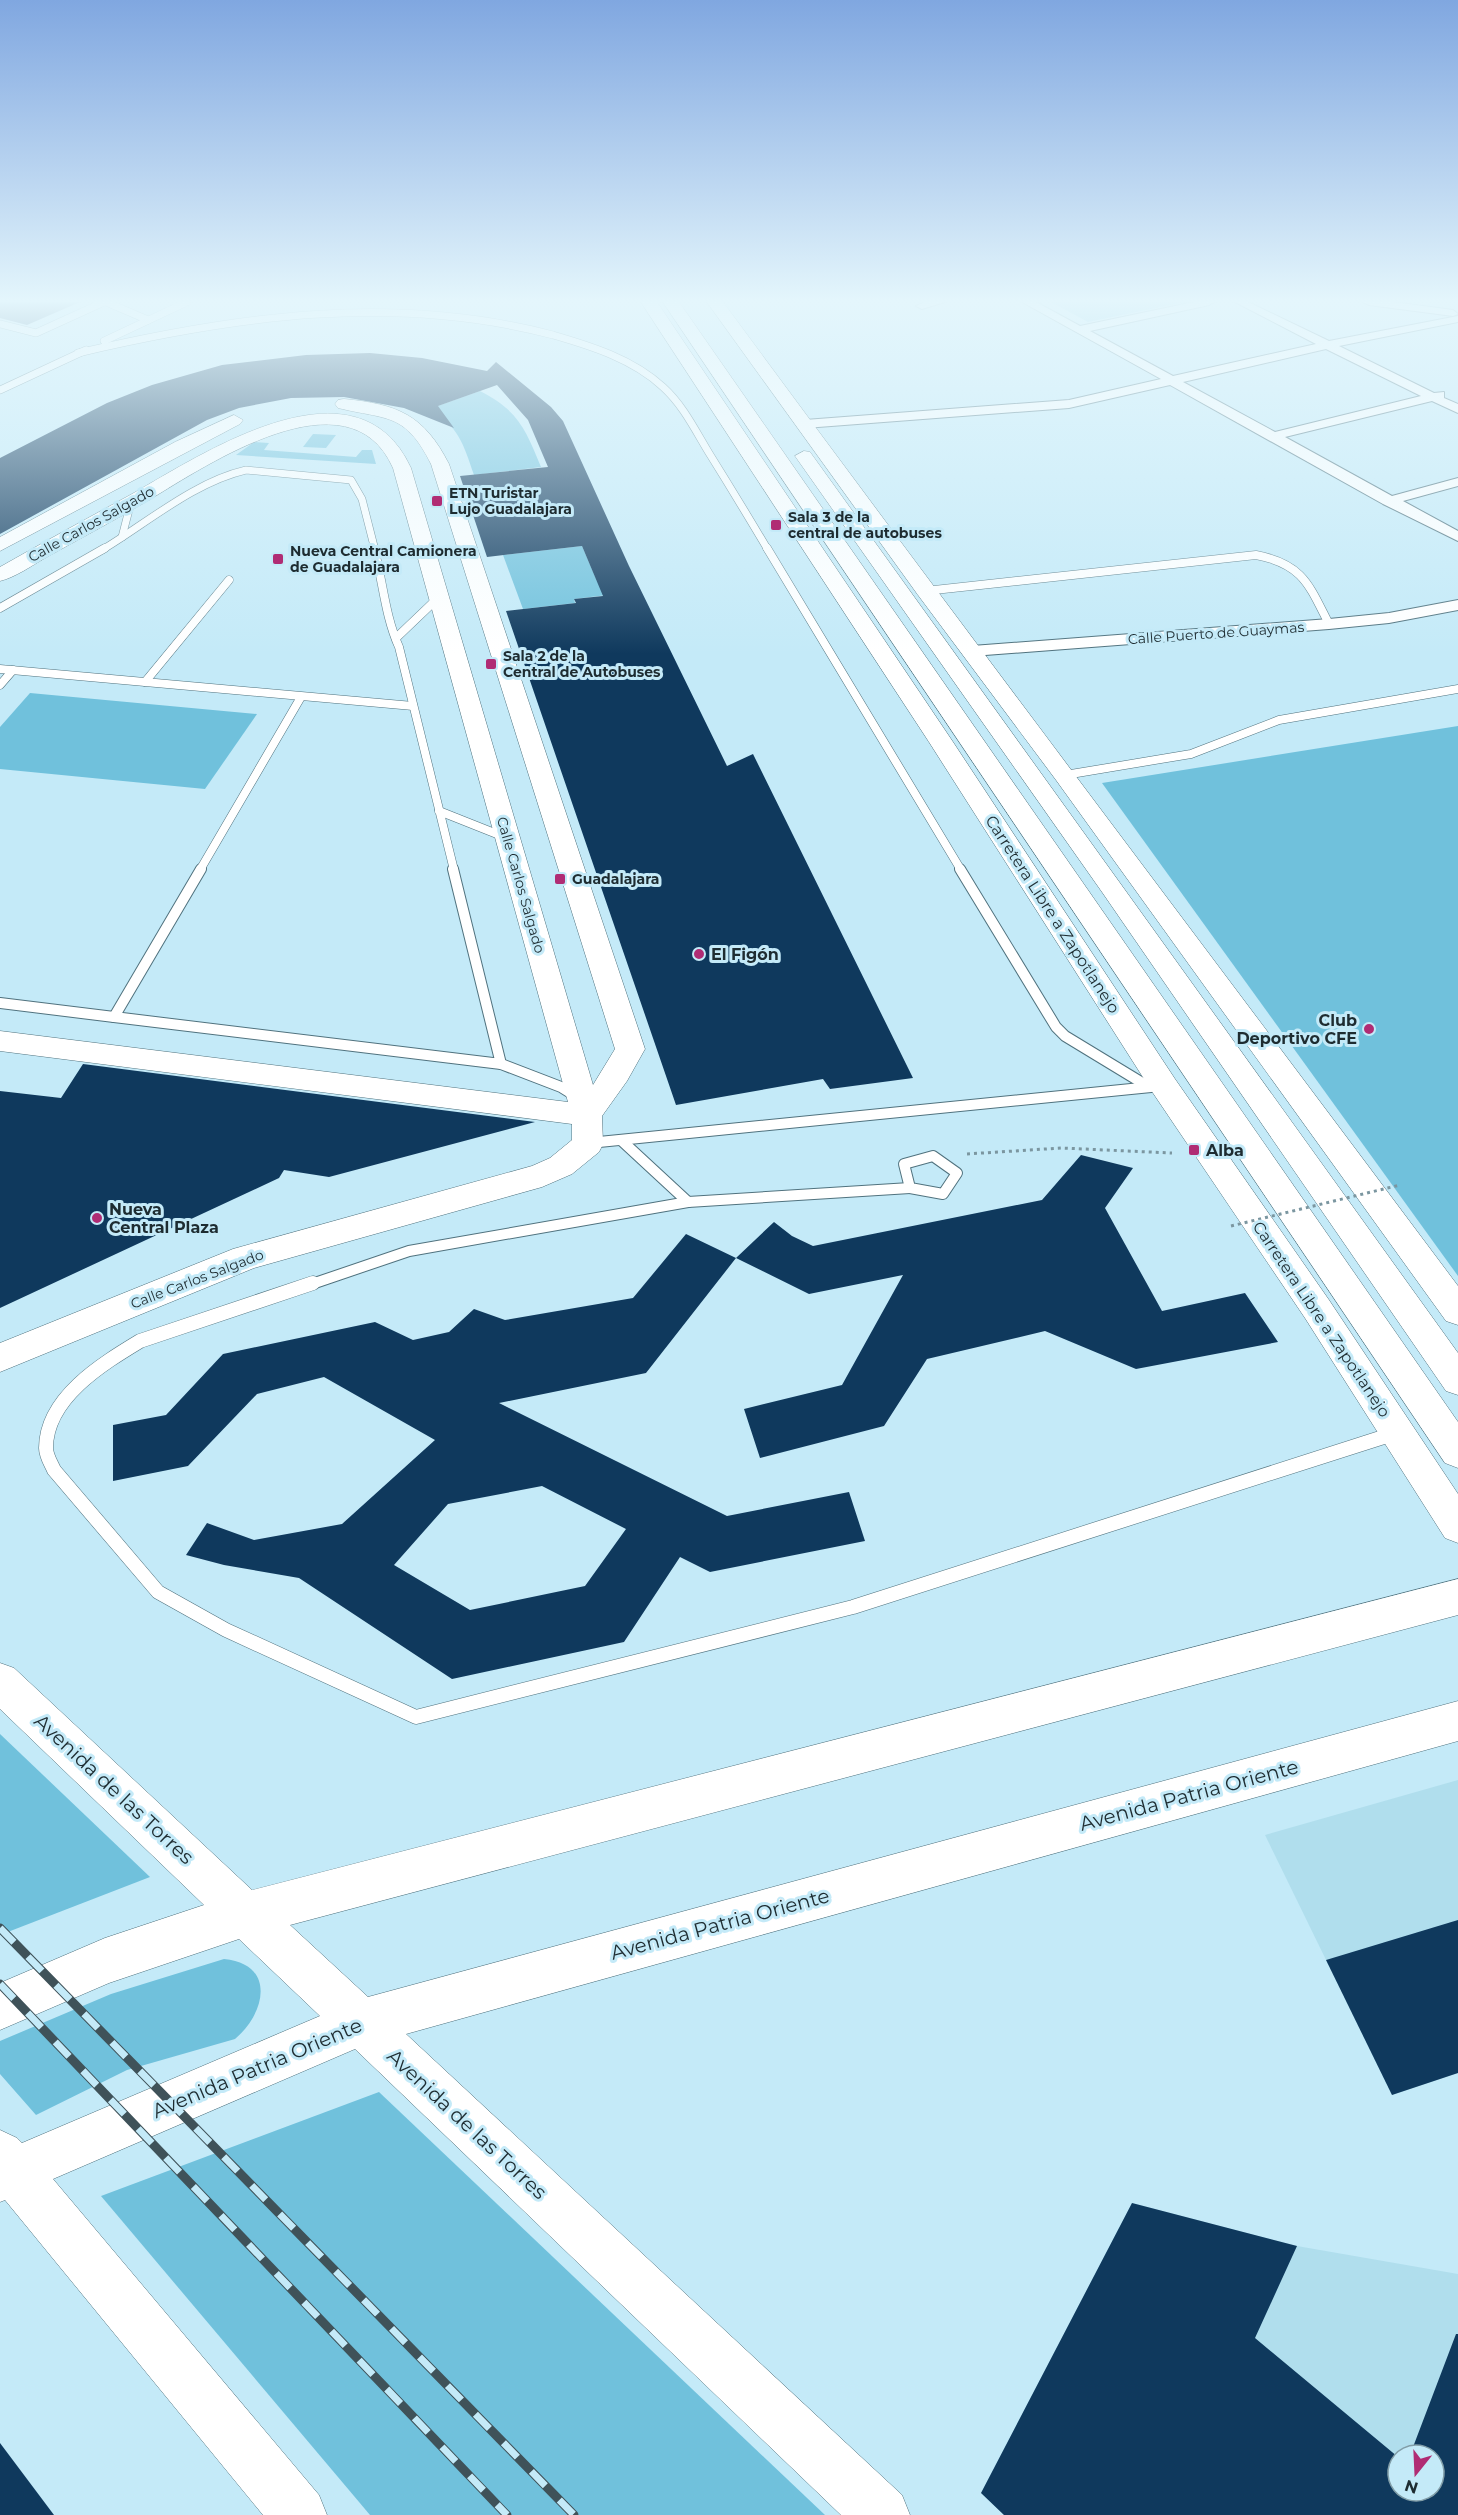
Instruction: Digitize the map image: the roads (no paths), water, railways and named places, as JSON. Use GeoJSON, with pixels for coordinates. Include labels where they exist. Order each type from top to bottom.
{"type":"FeatureCollection","features":[{"type":"Feature","properties":{"kind":"main road"},"geometry":{"type":"LineString","coordinates":[[0,545],[181,446],[239,419]]}},
{"type":"Feature","properties":{"kind":"main road"},"geometry":{"type":"LineString","coordinates":[[0,1041],[586,1120],[617,1074],[630,1049],[440,464],[433,448],[418,427],[403,419]]}},
{"type":"Feature","properties":{"kind":"main road","name":"Carretera Libre a Zapotlanejo"},"geometry":{"type":"LineString","coordinates":[[729,419],[782,498],[1157,1086],[1317,1309],[1458,1527]]}},
{"type":"Feature","properties":{"kind":"main road"},"geometry":{"type":"LineString","coordinates":[[744,419],[754,445],[782,498]]}},
{"type":"Feature","properties":{"kind":"main road","name":"Carretera Libre a Zapotlanejo"},"geometry":{"type":"LineString","coordinates":[[752,419],[1458,1452]]}},
{"type":"Feature","properties":{"kind":"main road"},"geometry":{"type":"LineString","coordinates":[[778,419],[1118,896],[1458,1381]]}},
{"type":"Feature","properties":{"kind":"main road"},"geometry":{"type":"LineString","coordinates":[[802,419],[925,591],[1065,775],[1458,1312]]}},
{"type":"Feature","properties":{"kind":"main road","name":"Calle Carlos Salgado"},"geometry":{"type":"LineString","coordinates":[[0,575],[217,453],[279,425],[324,420],[363,426],[380,434],[396,453],[508,839],[586,1120],[561,1166],[542,1175],[245,1258],[0,1358]]}},
{"type":"Feature","properties":{"kind":"main road"},"geometry":{"type":"LineString","coordinates":[[0,2007],[105,1961],[246,1914],[1458,1597]]}},
{"type":"Feature","properties":{"kind":"main road","name":"Avenida de las Torres"},"geometry":{"type":"LineString","coordinates":[[0,1682],[882,2515]]}},
{"type":"Feature","properties":{"kind":"main road","name":"Avenida Patria Oriente"},"geometry":{"type":"LineString","coordinates":[[4,2167],[360,2023],[1458,1721]]}},
{"type":"Feature","properties":{"kind":"main road"},"geometry":{"type":"LineString","coordinates":[[4,2167],[299,2515]]}},
{"type":"Feature","properties":{"kind":"street"},"geometry":{"type":"LineString","coordinates":[[805,424],[866,419]]}},
{"type":"Feature","properties":{"kind":"street"},"geometry":{"type":"LineString","coordinates":[[1243,419],[1388,501],[1458,537]]}},
{"type":"Feature","properties":{"kind":"street"},"geometry":{"type":"LineString","coordinates":[[1274,436],[1342,419]]}},
{"type":"Feature","properties":{"kind":"street"},"geometry":{"type":"LineString","coordinates":[[1388,501],[1458,482]]}},
{"type":"Feature","properties":{"kind":"street","name":"Calle Puerto de Guaymas"},"geometry":{"type":"LineString","coordinates":[[972,651],[1329,624],[1389,618],[1458,605]]}},
{"type":"Feature","properties":{"kind":"lane"},"geometry":{"type":"LineString","coordinates":[[688,419],[1056,1027],[1065,1036],[1157,1086]]}},
{"type":"Feature","properties":{"kind":"lane"},"geometry":{"type":"LineString","coordinates":[[0,608],[205,487],[240,470],[348,479],[353,482],[362,499],[386,594],[388,623],[396,638],[501,1064]]}},
{"type":"Feature","properties":{"kind":"lane"},"geometry":{"type":"LineString","coordinates":[[122,537],[131,502]]}},
{"type":"Feature","properties":{"kind":"lane"},"geometry":{"type":"LineString","coordinates":[[925,591],[1256,555],[1288,561],[1298,568],[1329,624]]}},
{"type":"Feature","properties":{"kind":"lane"},"geometry":{"type":"LineString","coordinates":[[145,682],[229,580]]}},
{"type":"Feature","properties":{"kind":"lane"},"geometry":{"type":"LineString","coordinates":[[396,638],[439,597]]}},
{"type":"Feature","properties":{"kind":"lane"},"geometry":{"type":"LineString","coordinates":[[0,669],[413,706]]}},
{"type":"Feature","properties":{"kind":"lane"},"geometry":{"type":"LineString","coordinates":[[0,685],[13,670]]}},
{"type":"Feature","properties":{"kind":"lane"},"geometry":{"type":"LineString","coordinates":[[1065,775],[1191,754],[1279,720],[1458,689]]}},
{"type":"Feature","properties":{"kind":"lane"},"geometry":{"type":"LineString","coordinates":[[114,1017],[301,697]]}},
{"type":"Feature","properties":{"kind":"lane"},"geometry":{"type":"LineString","coordinates":[[439,811],[508,839]]}},
{"type":"Feature","properties":{"kind":"lane"},"geometry":{"type":"LineString","coordinates":[[0,1003],[501,1064],[561,1087],[586,1120],[621,1140],[688,1202]]}},
{"type":"Feature","properties":{"kind":"lane"},"geometry":{"type":"LineString","coordinates":[[621,1140],[1157,1086]]}},
{"type":"Feature","properties":{"kind":"lane"},"geometry":{"type":"LineString","coordinates":[[910,1188],[904,1164],[933,1156],[957,1173],[943,1194],[910,1188],[688,1202],[409,1251],[140,1341],[101,1365],[65,1400],[51,1425],[45,1450],[54,1470],[159,1592],[226,1630],[416,1717],[853,1607],[1397,1432]]}},
{"type":"Feature","properties":{"kind":"railway"},"geometry":{"type":"LineString","coordinates":[[0,1928],[574,2515]]}},
{"type":"Feature","properties":{"kind":"railway"},"geometry":{"type":"LineString","coordinates":[[0,1984],[507,2515]]}},
{"type":"Feature","properties":{"kind":"place","name":"ETN Turistar Lujo Guadalajara"},"geometry":{"type":"Point","coordinates":[437,501]}},
{"type":"Feature","properties":{"kind":"place","name":"Sala 3 de la central de autobuses"},"geometry":{"type":"Point","coordinates":[776,525]}},
{"type":"Feature","properties":{"kind":"place","name":"Nueva Central Camionera de Guadalajara"},"geometry":{"type":"Point","coordinates":[278,559]}},
{"type":"Feature","properties":{"kind":"place","name":"Sala 2 de la Central de Autobuses"},"geometry":{"type":"Point","coordinates":[491,664]}},
{"type":"Feature","properties":{"kind":"place","name":"Guadalajara"},"geometry":{"type":"Point","coordinates":[560,879]}},
{"type":"Feature","properties":{"kind":"place","name":"El Figón"},"geometry":{"type":"Point","coordinates":[699,954]}},
{"type":"Feature","properties":{"kind":"place","name":"Club Deportivo CFE"},"geometry":{"type":"Point","coordinates":[1369,1029]}},
{"type":"Feature","properties":{"kind":"place","name":"Alba"},"geometry":{"type":"Point","coordinates":[1194,1150]}},
{"type":"Feature","properties":{"kind":"place","name":"Nueva Central Plaza"},"geometry":{"type":"Point","coordinates":[97,1218]}}]}
